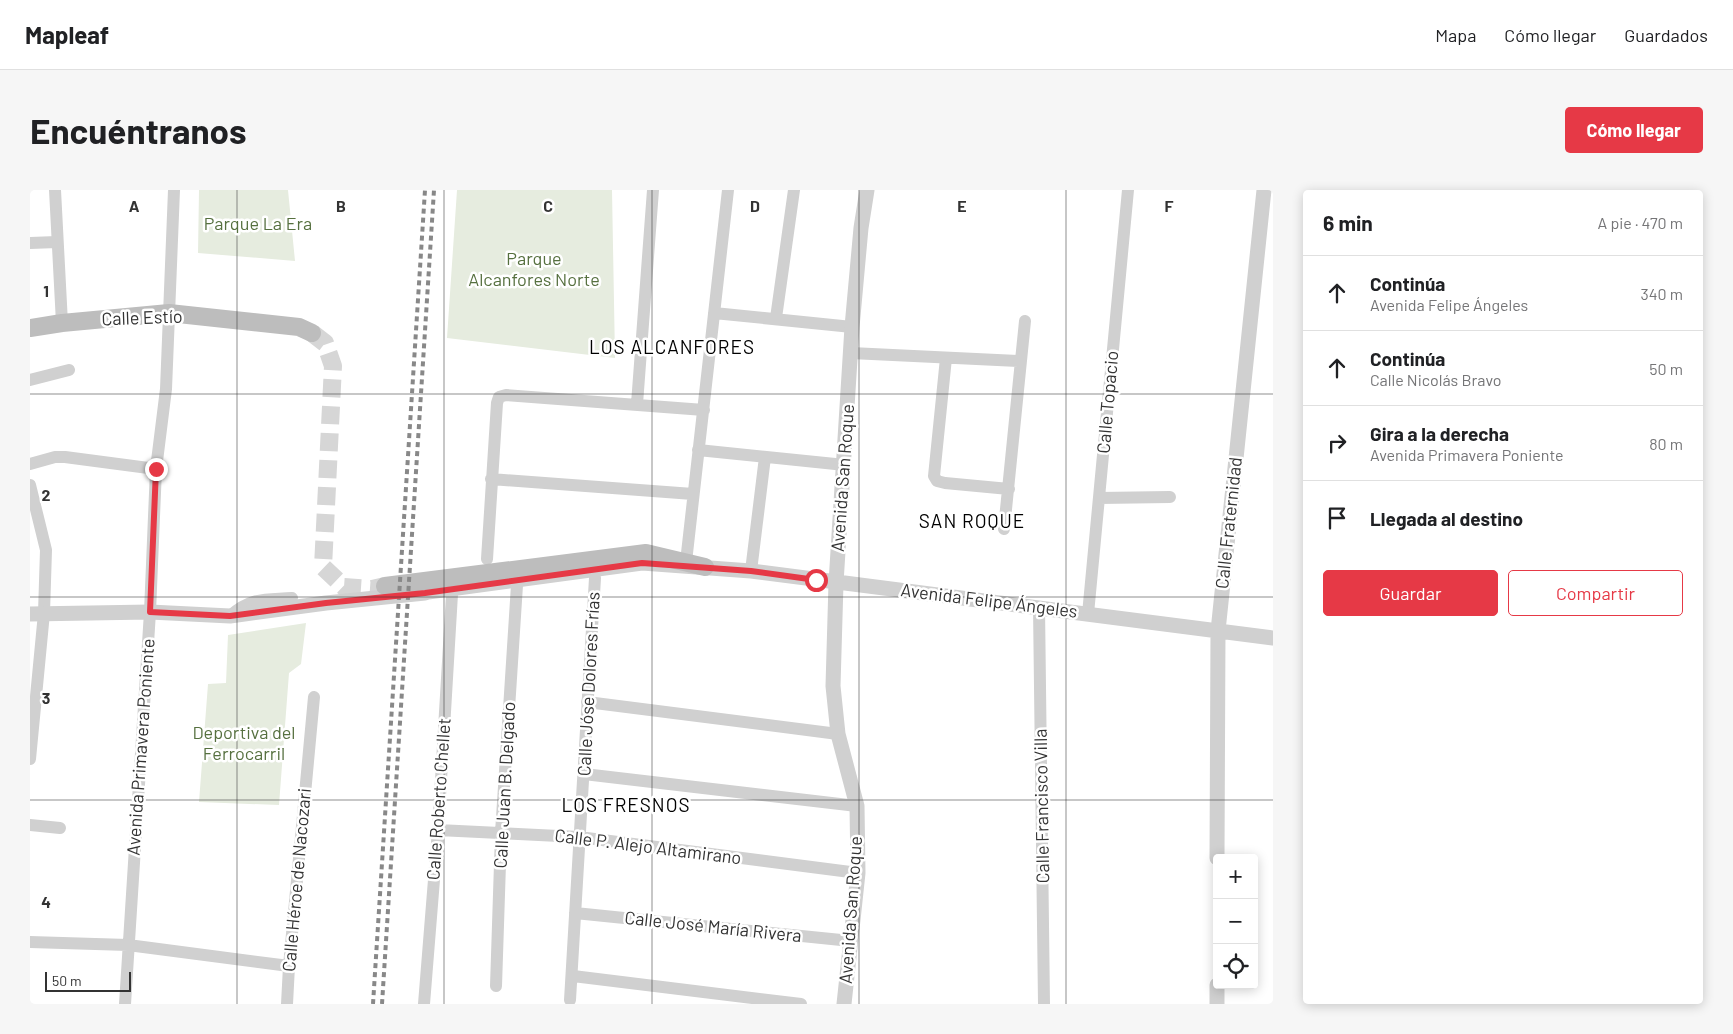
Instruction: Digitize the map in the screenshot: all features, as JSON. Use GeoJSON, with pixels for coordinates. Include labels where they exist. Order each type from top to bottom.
{"type":"FeatureCollection","features":[{"type":"Feature","properties":{"kind":"main road","name":"Calle Estío"},"geometry":{"type":"LineString","coordinates":[[30,328],[62,323],[169,313],[299,327],[312,333]]}},
{"type":"Feature","properties":{"kind":"main road","name":"Avenida Felipe Ángeles"},"geometry":{"type":"LineString","coordinates":[[385,586],[646,553],[705,567]]}},
{"type":"Feature","properties":{"kind":"street"},"geometry":{"type":"LineString","coordinates":[[55,190],[62,323]]}},
{"type":"Feature","properties":{"kind":"street","name":"Avenida Primavera Poniente"},"geometry":{"type":"LineString","coordinates":[[125,1004],[150,612],[156,469],[166,389],[174,190]]}},
{"type":"Feature","properties":{"kind":"street"},"geometry":{"type":"LineString","coordinates":[[637,404],[653,190]]}},
{"type":"Feature","properties":{"kind":"street"},"geometry":{"type":"LineString","coordinates":[[686,562],[728,190]]}},
{"type":"Feature","properties":{"kind":"street"},"geometry":{"type":"LineString","coordinates":[[776,318],[794,190]]}},
{"type":"Feature","properties":{"kind":"street","name":"Avenida San Roque"},"geometry":{"type":"LineString","coordinates":[[844,1004],[858,872],[857,806],[838,734],[833,686],[836,583],[845,465],[852,327],[861,228],[867,190]]}},
{"type":"Feature","properties":{"kind":"street","name":"Calle Topacio"},"geometry":{"type":"LineString","coordinates":[[1088,614],[1128,190]]}},
{"type":"Feature","properties":{"kind":"street","name":"Calle Fraternidad"},"geometry":{"type":"LineString","coordinates":[[1217,854],[1218,631],[1264,190]]}},
{"type":"Feature","properties":{"kind":"street"},"geometry":{"type":"LineString","coordinates":[[30,243],[57,242]]}},
{"type":"Feature","properties":{"kind":"street"},"geometry":{"type":"LineString","coordinates":[[714,313],[852,327]]}},
{"type":"Feature","properties":{"kind":"street"},"geometry":{"type":"LineString","coordinates":[[1004,529],[1025,321]]}},
{"type":"Feature","properties":{"kind":"street"},"geometry":{"type":"LineString","coordinates":[[851,353],[1020,362]]}},
{"type":"Feature","properties":{"kind":"street"},"geometry":{"type":"LineString","coordinates":[[946,358],[934,476],[937,481],[1009,488]]}},
{"type":"Feature","properties":{"kind":"street"},"geometry":{"type":"LineString","coordinates":[[30,380],[69,370]]}},
{"type":"Feature","properties":{"kind":"street"},"geometry":{"type":"LineString","coordinates":[[486,558],[499,397],[506,395],[704,410]]}},
{"type":"Feature","properties":{"kind":"street"},"geometry":{"type":"LineString","coordinates":[[698,450],[845,465]]}},
{"type":"Feature","properties":{"kind":"street"},"geometry":{"type":"LineString","coordinates":[[30,464],[65,457],[156,469]]}},
{"type":"Feature","properties":{"kind":"street"},"geometry":{"type":"LineString","coordinates":[[751,571],[765,457]]}},
{"type":"Feature","properties":{"kind":"street"},"geometry":{"type":"LineString","coordinates":[[491,479],[693,494]]}},
{"type":"Feature","properties":{"kind":"street"},"geometry":{"type":"LineString","coordinates":[[30,485],[46,550],[37,613],[30,759]]}},
{"type":"Feature","properties":{"kind":"street"},"geometry":{"type":"LineString","coordinates":[[1099,498],[1170,497]]}},
{"type":"Feature","properties":{"kind":"street","name":"Avenida Felipe Ángeles"},"geometry":{"type":"LineString","coordinates":[[37,613],[150,612],[230,616],[642,563],[751,571],[1273,638]]}},
{"type":"Feature","properties":{"kind":"street","name":"Calle Jóse Dolores Frías"},"geometry":{"type":"LineString","coordinates":[[570,1000],[573,976],[579,837],[595,578]]}},
{"type":"Feature","properties":{"kind":"street","name":"Calle Juan B. Delgado"},"geometry":{"type":"LineString","coordinates":[[496,986],[502,833],[517,584]]}},
{"type":"Feature","properties":{"kind":"street","name":"Calle Roberto Chellet"},"geometry":{"type":"LineString","coordinates":[[424,1004],[438,830],[452,594]]}},
{"type":"Feature","properties":{"kind":"street"},"geometry":{"type":"LineString","coordinates":[[230,616],[239,608],[251,602],[292,598]]}},
{"type":"Feature","properties":{"kind":"street","name":"Calle Francisco Villa"},"geometry":{"type":"LineString","coordinates":[[1039,607],[1044,1004]]}},
{"type":"Feature","properties":{"kind":"street","name":"Calle Héroe de Nacozari"},"geometry":{"type":"LineString","coordinates":[[287,1004],[314,697]]}},
{"type":"Feature","properties":{"kind":"street"},"geometry":{"type":"LineString","coordinates":[[587,702],[838,734]]}},
{"type":"Feature","properties":{"kind":"street"},"geometry":{"type":"LineString","coordinates":[[584,774],[857,806]]}},
{"type":"Feature","properties":{"kind":"street"},"geometry":{"type":"LineString","coordinates":[[30,825],[60,828]]}},
{"type":"Feature","properties":{"kind":"street","name":"Calle P. Alejo Altamirano"},"geometry":{"type":"LineString","coordinates":[[438,830],[579,837],[858,872]]}},
{"type":"Feature","properties":{"kind":"street","name":"Calle José María Rivera"},"geometry":{"type":"LineString","coordinates":[[575,913],[851,941]]}},
{"type":"Feature","properties":{"kind":"street"},"geometry":{"type":"LineString","coordinates":[[30,942],[128,945],[289,966]]}},
{"type":"Feature","properties":{"kind":"street"},"geometry":{"type":"LineString","coordinates":[[573,976],[765,1002],[801,1004]]}},
{"type":"Feature","properties":{"kind":"street"},"geometry":{"type":"LineString","coordinates":[[1217,989],[1217,1004]]}},
{"type":"Feature","properties":{"kind":"green space","name":"Parque La Era"},"geometry":{"type":"Polygon","coordinates":[[[199,190],[288,190],[295,261],[198,253],[199,190]]]}},
{"type":"Feature","properties":{"kind":"green space","name":"Parque Alcanfores Norte"},"geometry":{"type":"Polygon","coordinates":[[[457,190],[612,190],[615,358],[447,338],[457,190]]]}},
{"type":"Feature","properties":{"kind":"green space","name":"Deportiva del Ferrocarril"},"geometry":{"type":"Polygon","coordinates":[[[306,623],[301,664],[289,673],[279,805],[199,802],[208,684],[226,683],[228,635],[306,623]]]}},
{"type":"Feature","properties":{"kind":"tunnel"},"geometry":{"type":"LineString","coordinates":[[312,333],[325,343],[333,366],[323,567],[344,587],[372,589],[385,586]]}},
{"type":"Feature","properties":{"kind":"railway"},"geometry":{"type":"LineString","coordinates":[[373,1004],[425,190]]}},
{"type":"Feature","properties":{"kind":"railway"},"geometry":{"type":"LineString","coordinates":[[382,1004],[434,190]]}},
{"type":"Feature","properties":{"kind":"district","name":"LOS ALCANFORES"},"geometry":{"type":"Point","coordinates":[672,347]}},
{"type":"Feature","properties":{"kind":"district","name":"SAN ROQUE"},"geometry":{"type":"Point","coordinates":[972,521]}},
{"type":"Feature","properties":{"kind":"district","name":"LOS FRESNOS"},"geometry":{"type":"Point","coordinates":[626,805]}},
{"type":"Feature","properties":{"kind":"route"},"geometry":{"type":"LineString","coordinates":[[156,469],[150,612],[230,616],[326,603],[425,593],[642,563],[751,571],[816,580]]}}]}
